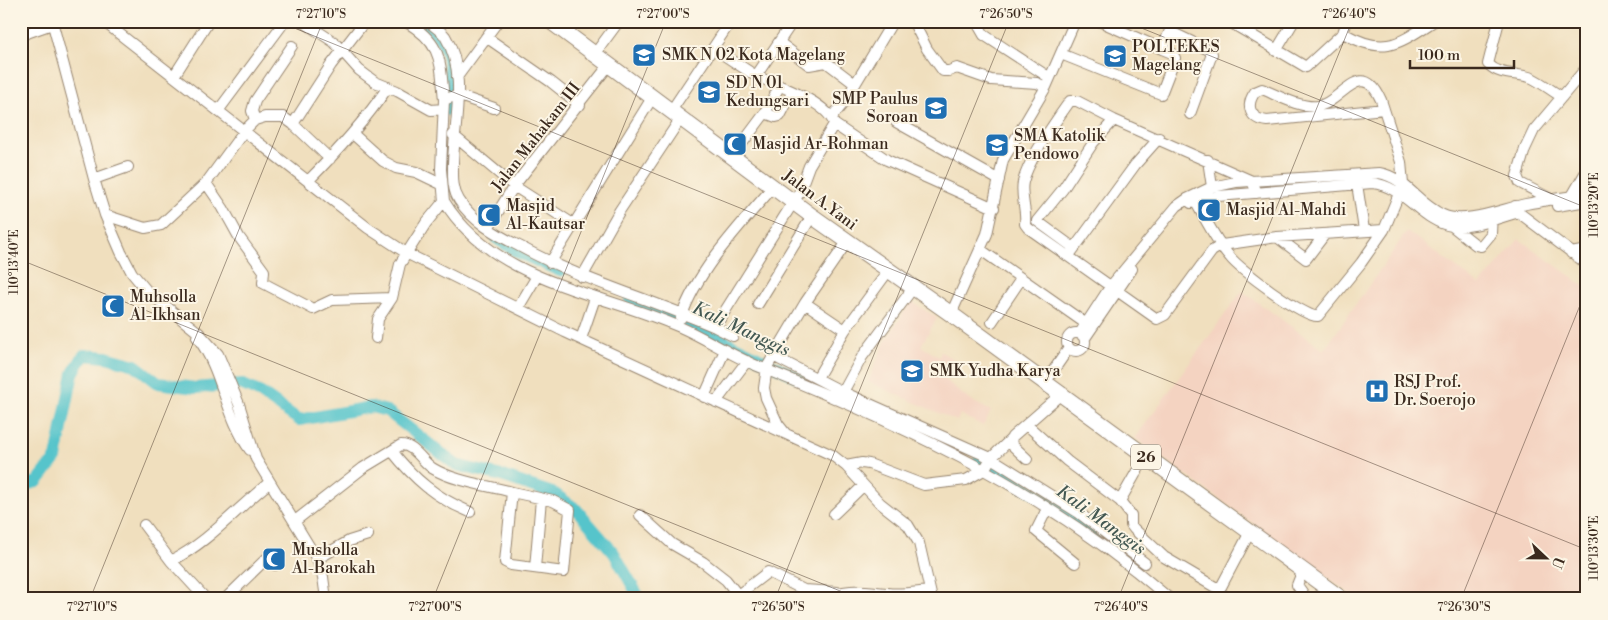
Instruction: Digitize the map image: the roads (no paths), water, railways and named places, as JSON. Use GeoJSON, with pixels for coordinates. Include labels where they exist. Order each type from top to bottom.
{"type":"FeatureCollection","features":[{"type":"Feature","properties":{"kind":"highway","name":"Jalan A.Yani"},"geometry":{"type":"LineString","coordinates":[[550,21],[847,242],[951,314]]}},
{"type":"Feature","properties":{"kind":"highway","name":"26"},"geometry":{"type":"LineString","coordinates":[[951,314],[1044,384],[1342,599]]}},
{"type":"Feature","properties":{"kind":"street"},"geometry":{"type":"LineString","coordinates":[[103,21],[368,228],[408,254],[581,339],[832,455],[846,466],[863,486],[912,531],[919,543],[931,595],[871,591],[836,592],[804,590],[768,572],[739,597],[726,580],[703,562],[672,544],[640,515]]}},
{"type":"Feature","properties":{"kind":"street"},"geometry":{"type":"LineString","coordinates":[[174,76],[209,21]]}},
{"type":"Feature","properties":{"kind":"street"},"geometry":{"type":"LineString","coordinates":[[218,111],[285,21]]}},
{"type":"Feature","properties":{"kind":"street"},"geometry":{"type":"LineString","coordinates":[[302,21],[319,31],[342,50],[360,70],[375,82],[431,110],[457,95]]}},
{"type":"Feature","properties":{"kind":"street"},"geometry":{"type":"LineString","coordinates":[[293,124],[342,50],[365,21]]}},
{"type":"Feature","properties":{"kind":"street"},"geometry":{"type":"LineString","coordinates":[[405,21],[426,36],[435,46],[440,61],[444,103],[441,184],[444,201],[456,221],[472,236],[494,252],[537,276],[679,326],[747,361],[769,362],[817,378],[1079,512],[1145,563]]}},
{"type":"Feature","properties":{"kind":"street"},"geometry":{"type":"LineString","coordinates":[[428,21],[444,35],[454,56],[457,95],[453,135],[453,184],[458,199],[470,214],[488,228],[550,263],[582,277],[683,314],[733,336]]}},
{"type":"Feature","properties":{"kind":"street"},"geometry":{"type":"LineString","coordinates":[[457,77],[498,21]]}},
{"type":"Feature","properties":{"kind":"street"},"geometry":{"type":"LineString","coordinates":[[594,54],[619,21]]}},
{"type":"Feature","properties":{"kind":"street"},"geometry":{"type":"LineString","coordinates":[[582,277],[713,48],[731,21]]}},
{"type":"Feature","properties":{"kind":"street"},"geometry":{"type":"LineString","coordinates":[[756,76],[793,21]]}},
{"type":"Feature","properties":{"kind":"street"},"geometry":{"type":"LineString","coordinates":[[715,328],[800,190],[809,166],[833,120],[893,21]]}},
{"type":"Feature","properties":{"kind":"street"},"geometry":{"type":"LineString","coordinates":[[913,21],[928,49],[943,71],[957,68],[1000,82],[1037,84],[1048,82]]}},
{"type":"Feature","properties":{"kind":"street"},"geometry":{"type":"LineString","coordinates":[[976,21],[984,36],[1048,82]]}},
{"type":"Feature","properties":{"kind":"street"},"geometry":{"type":"LineString","coordinates":[[951,314],[981,250],[994,208],[999,180],[1010,147],[1048,82],[1075,21]]}},
{"type":"Feature","properties":{"kind":"street"},"geometry":{"type":"LineString","coordinates":[[1061,54],[1161,94],[1175,58],[1172,53],[1099,21]]}},
{"type":"Feature","properties":{"kind":"street"},"geometry":{"type":"LineString","coordinates":[[1162,49],[1171,32],[1174,21]]}},
{"type":"Feature","properties":{"kind":"street"},"geometry":{"type":"LineString","coordinates":[[1228,21],[1276,51],[1307,67],[1342,33],[1347,21]]}},
{"type":"Feature","properties":{"kind":"street"},"geometry":{"type":"LineString","coordinates":[[1342,33],[1370,46],[1386,46],[1394,44],[1434,21]]}},
{"type":"Feature","properties":{"kind":"street"},"geometry":{"type":"LineString","coordinates":[[1499,21],[1488,64],[1497,71],[1532,78],[1562,97]]}},
{"type":"Feature","properties":{"kind":"street"},"geometry":{"type":"LineString","coordinates":[[21,35],[52,23],[105,215],[132,273],[147,291],[210,343],[218,366],[226,402],[240,434],[317,559],[323,577],[326,599]]}},
{"type":"Feature","properties":{"kind":"street"},"geometry":{"type":"LineString","coordinates":[[1276,51],[1290,23]]}},
{"type":"Feature","properties":{"kind":"street"},"geometry":{"type":"LineString","coordinates":[[1171,32],[1209,50],[1212,54],[1190,114]]}},
{"type":"Feature","properties":{"kind":"street"},"geometry":{"type":"LineString","coordinates":[[486,37],[551,82],[580,105]]}},
{"type":"Feature","properties":{"kind":"street"},"geometry":{"type":"LineString","coordinates":[[780,43],[809,64],[816,66],[826,62],[855,84]]}},
{"type":"Feature","properties":{"kind":"street"},"geometry":{"type":"LineString","coordinates":[[255,120],[252,112],[255,101],[292,46]]}},
{"type":"Feature","properties":{"kind":"street"},"geometry":{"type":"LineString","coordinates":[[713,48],[756,76],[813,102],[833,120],[887,160],[994,208]]}},
{"type":"Feature","properties":{"kind":"street","name":"Jalan Mahakam III"},"geometry":{"type":"LineString","coordinates":[[488,228],[514,186],[541,150],[580,105],[609,65]]}},
{"type":"Feature","properties":{"kind":"street"},"geometry":{"type":"LineString","coordinates":[[1554,200],[1520,183],[1517,176],[1534,130],[1587,67]]}},
{"type":"Feature","properties":{"kind":"street"},"geometry":{"type":"LineString","coordinates":[[1195,201],[1233,260],[1252,276],[1315,317],[1321,314],[1384,230],[1401,188],[1401,162],[1384,109],[1376,91],[1370,85],[1358,82],[1347,86],[1324,105],[1317,106],[1303,105],[1259,90],[1253,96],[1249,111],[1254,118],[1268,121],[1384,109]]}},
{"type":"Feature","properties":{"kind":"street"},"geometry":{"type":"LineString","coordinates":[[308,181],[353,134],[388,87]]}},
{"type":"Feature","properties":{"kind":"street"},"geometry":{"type":"LineString","coordinates":[[732,156],[765,113],[779,87]]}},
{"type":"Feature","properties":{"kind":"street"},"geometry":{"type":"LineString","coordinates":[[765,113],[776,117],[780,116],[792,93]]}},
{"type":"Feature","properties":{"kind":"street"},"geometry":{"type":"LineString","coordinates":[[457,95],[494,108]]}},
{"type":"Feature","properties":{"kind":"street"},"geometry":{"type":"LineString","coordinates":[[550,263],[652,98]]}},
{"type":"Feature","properties":{"kind":"street"},"geometry":{"type":"LineString","coordinates":[[1071,252],[1026,226],[1022,198],[1023,181],[1055,122],[1070,101],[1078,101],[1114,120],[1159,138],[1252,181],[1257,193]]}},
{"type":"Feature","properties":{"kind":"street"},"geometry":{"type":"LineString","coordinates":[[105,215],[145,228],[161,225],[174,215],[206,183],[244,131],[255,120],[265,117],[283,118],[293,124],[330,159]]}},
{"type":"Feature","properties":{"kind":"street"},"geometry":{"type":"LineString","coordinates":[[1037,220],[1063,189],[1093,143],[1114,120]]}},
{"type":"Feature","properties":{"kind":"street"},"geometry":{"type":"LineString","coordinates":[[896,122],[999,180]]}},
{"type":"Feature","properties":{"kind":"street"},"geometry":{"type":"LineString","coordinates":[[353,134],[389,164],[416,172],[441,184]]}},
{"type":"Feature","properties":{"kind":"street"},"geometry":{"type":"LineString","coordinates":[[453,135],[514,186],[574,224]]}},
{"type":"Feature","properties":{"kind":"street"},"geometry":{"type":"LineString","coordinates":[[1071,252],[1135,166],[1159,138]]}},
{"type":"Feature","properties":{"kind":"street"},"geometry":{"type":"LineString","coordinates":[[1208,160],[1212,187]]}},
{"type":"Feature","properties":{"kind":"street"},"geometry":{"type":"LineString","coordinates":[[94,180],[128,167]]}},
{"type":"Feature","properties":{"kind":"street"},"geometry":{"type":"LineString","coordinates":[[1572,196],[1587,170]]}},
{"type":"Feature","properties":{"kind":"street"},"geometry":{"type":"LineString","coordinates":[[1083,332],[1113,289],[1177,206],[1212,187],[1252,181],[1379,173],[1399,179],[1401,188],[1440,223],[1452,226],[1469,225],[1492,215]]}},
{"type":"Feature","properties":{"kind":"street"},"geometry":{"type":"LineString","coordinates":[[206,183],[223,208],[238,237],[264,271],[263,283],[313,309],[332,300],[392,298]]}},
{"type":"Feature","properties":{"kind":"street"},"geometry":{"type":"LineString","coordinates":[[1358,184],[1364,230]]}},
{"type":"Feature","properties":{"kind":"street"},"geometry":{"type":"LineString","coordinates":[[1083,332],[1113,289],[1174,216],[1195,201],[1218,196],[1358,184],[1383,184],[1401,188],[1431,208],[1453,218],[1492,215],[1587,194]]}},
{"type":"Feature","properties":{"kind":"street"},"geometry":{"type":"LineString","coordinates":[[679,326],[683,314],[704,275],[739,226],[774,186]]}},
{"type":"Feature","properties":{"kind":"street"},"geometry":{"type":"LineString","coordinates":[[376,338],[378,319],[392,298],[400,264],[426,223],[444,201]]}},
{"type":"Feature","properties":{"kind":"street"},"geometry":{"type":"LineString","coordinates":[[1516,210],[1587,201]]}},
{"type":"Feature","properties":{"kind":"street"},"geometry":{"type":"LineString","coordinates":[[1516,210],[1587,264]]}},
{"type":"Feature","properties":{"kind":"street"},"geometry":{"type":"LineString","coordinates":[[1452,226],[1476,245],[1481,246],[1491,234],[1492,215]]}},
{"type":"Feature","properties":{"kind":"street"},"geometry":{"type":"LineString","coordinates":[[758,304],[812,216]]}},
{"type":"Feature","properties":{"kind":"street"},"geometry":{"type":"LineString","coordinates":[[1026,216],[1037,220],[1113,289],[1154,318],[1160,319],[1212,251],[1222,245],[1278,237],[1384,230]]}},
{"type":"Feature","properties":{"kind":"street"},"geometry":{"type":"LineString","coordinates":[[1278,237],[1306,259],[1325,234]]}},
{"type":"Feature","properties":{"kind":"street"},"geometry":{"type":"LineString","coordinates":[[786,434],[778,424],[766,398],[769,362],[805,303],[847,242]]}},
{"type":"Feature","properties":{"kind":"street"},"geometry":{"type":"LineString","coordinates":[[981,250],[1021,279],[1083,332],[1085,344],[1081,349],[1075,351],[1069,348],[1044,384]]}},
{"type":"Feature","properties":{"kind":"street"},"geometry":{"type":"LineString","coordinates":[[1571,253],[1587,250]]}},
{"type":"Feature","properties":{"kind":"street"},"geometry":{"type":"LineString","coordinates":[[817,378],[845,330],[889,270]]}},
{"type":"Feature","properties":{"kind":"street"},"geometry":{"type":"LineString","coordinates":[[518,308],[537,276]]}},
{"type":"Feature","properties":{"kind":"street"},"geometry":{"type":"LineString","coordinates":[[992,322],[1021,279]]}},
{"type":"Feature","properties":{"kind":"street"},"geometry":{"type":"LineString","coordinates":[[843,392],[862,357],[913,288]]}},
{"type":"Feature","properties":{"kind":"street"},"geometry":{"type":"LineString","coordinates":[[581,339],[595,298]]}},
{"type":"Feature","properties":{"kind":"street"},"geometry":{"type":"LineString","coordinates":[[805,303],[845,330]]}},
{"type":"Feature","properties":{"kind":"street"},"geometry":{"type":"LineString","coordinates":[[704,396],[725,350]]}},
{"type":"Feature","properties":{"kind":"street"},"geometry":{"type":"LineString","coordinates":[[716,402],[747,361]]}},
{"type":"Feature","properties":{"kind":"street"},"geometry":{"type":"LineString","coordinates":[[769,362],[987,464],[1047,509],[1147,579],[1170,599]]}},
{"type":"Feature","properties":{"kind":"street"},"geometry":{"type":"LineString","coordinates":[[218,366],[239,404],[256,459]]}},
{"type":"Feature","properties":{"kind":"street"},"geometry":{"type":"LineString","coordinates":[[846,466],[862,463],[868,464],[924,485],[966,480],[987,464],[1014,434],[1027,426],[1060,395]]}},
{"type":"Feature","properties":{"kind":"street"},"geometry":{"type":"LineString","coordinates":[[1027,426],[1067,462],[1120,501],[1131,515],[1134,530],[1164,557],[1219,587]]}},
{"type":"Feature","properties":{"kind":"street"},"geometry":{"type":"LineString","coordinates":[[1011,439],[1011,444],[1027,459]]}},
{"type":"Feature","properties":{"kind":"street"},"geometry":{"type":"LineString","coordinates":[[295,521],[355,474],[401,445],[408,446],[431,467],[444,474],[560,503],[570,510],[564,572],[511,565],[505,562],[512,492]]}},
{"type":"Feature","properties":{"kind":"street"},"geometry":{"type":"LineString","coordinates":[[392,450],[408,472],[430,492],[470,512]]}},
{"type":"Feature","properties":{"kind":"street"},"geometry":{"type":"LineString","coordinates":[[1120,501],[1145,456]]}},
{"type":"Feature","properties":{"kind":"street"},"geometry":{"type":"LineString","coordinates":[[171,561],[190,551],[208,537],[269,483]]}},
{"type":"Feature","properties":{"kind":"street"},"geometry":{"type":"LineString","coordinates":[[834,514],[863,486]]}},
{"type":"Feature","properties":{"kind":"street"},"geometry":{"type":"LineString","coordinates":[[535,568],[541,499]]}},
{"type":"Feature","properties":{"kind":"street"},"geometry":{"type":"LineString","coordinates":[[1047,509],[1037,525],[1036,531],[1075,563]]}},
{"type":"Feature","properties":{"kind":"street"},"geometry":{"type":"LineString","coordinates":[[144,525],[171,561],[206,599]]}},
{"type":"Feature","properties":{"kind":"street"},"geometry":{"type":"LineString","coordinates":[[1219,587],[1223,585],[1250,532]]}},
{"type":"Feature","properties":{"kind":"street"},"geometry":{"type":"LineString","coordinates":[[317,559],[349,541],[368,535]]}},
{"type":"Feature","properties":{"kind":"street"},"geometry":{"type":"LineString","coordinates":[[225,599],[266,560],[275,565]]}},
{"type":"Feature","properties":{"kind":"street"},"geometry":{"type":"LineString","coordinates":[[1303,570],[1297,585],[1307,599]]}},
{"type":"Feature","properties":{"kind":"street"},"geometry":{"type":"LineString","coordinates":[[1219,587],[1220,594],[1229,599]]}},
{"type":"Feature","properties":{"kind":"street"},"geometry":{"type":"LineString","coordinates":[[823,599],[836,592]]}},
{"type":"Feature","properties":{"kind":"waterway","name":"Kali Manggis"},"geometry":{"type":"LineString","coordinates":[[420,21],[432,30],[440,39],[445,49],[449,71],[447,110]]}},
{"type":"Feature","properties":{"kind":"waterway","name":"Kali Manggis"},"geometry":{"type":"LineString","coordinates":[[496,238],[517,252],[560,271]]}},
{"type":"Feature","properties":{"kind":"waterway","name":"Kali Manggis"},"geometry":{"type":"LineString","coordinates":[[630,299],[689,323],[811,384]]}},
{"type":"Feature","properties":{"kind":"waterway"},"geometry":{"type":"LineString","coordinates":[[21,486],[37,482],[56,458],[73,373],[84,355],[106,357],[135,365],[158,383],[195,388],[241,384],[261,393],[299,420],[371,407],[387,411],[456,465],[502,476],[555,494],[576,509],[614,553],[640,599]]}},
{"type":"Feature","properties":{"kind":"waterway","name":"Kali Manggis"},"geometry":{"type":"LineString","coordinates":[[978,462],[1046,500],[1109,545]]}},
{"type":"Feature","properties":{"kind":"place","name":"SMK N 02 Kota Magelang"},"geometry":{"type":"Point","coordinates":[644,55]}},
{"type":"Feature","properties":{"kind":"place","name":"POLTEKES Magelang"},"geometry":{"type":"Point","coordinates":[1115,56]}},
{"type":"Feature","properties":{"kind":"place","name":"SD N 01 Kedungsari"},"geometry":{"type":"Point","coordinates":[709,92]}},
{"type":"Feature","properties":{"kind":"place","name":"SMP Paulus Soroan"},"geometry":{"type":"Point","coordinates":[936,108]}},
{"type":"Feature","properties":{"kind":"place","name":"Masjid Ar-Rohman"},"geometry":{"type":"Point","coordinates":[735,144]}},
{"type":"Feature","properties":{"kind":"place","name":"SMA Katolik Pendowo"},"geometry":{"type":"Point","coordinates":[997,145]}},
{"type":"Feature","properties":{"kind":"place","name":"Masjid Al-Mahdi"},"geometry":{"type":"Point","coordinates":[1209,210]}},
{"type":"Feature","properties":{"kind":"place","name":"Masjid Al-Kautsar"},"geometry":{"type":"Point","coordinates":[489,215]}},
{"type":"Feature","properties":{"kind":"place","name":"Muhsolla Al-Ikhsan"},"geometry":{"type":"Point","coordinates":[113,306]}},
{"type":"Feature","properties":{"kind":"place","name":"SMK Yudha Karya"},"geometry":{"type":"Point","coordinates":[912,371]}},
{"type":"Feature","properties":{"kind":"place","name":"RSJ Prof. Dr. Soerojo"},"geometry":{"type":"Point","coordinates":[1377,391]}},
{"type":"Feature","properties":{"kind":"place","name":"Musholla Al-Barokah"},"geometry":{"type":"Point","coordinates":[274,559]}}]}
